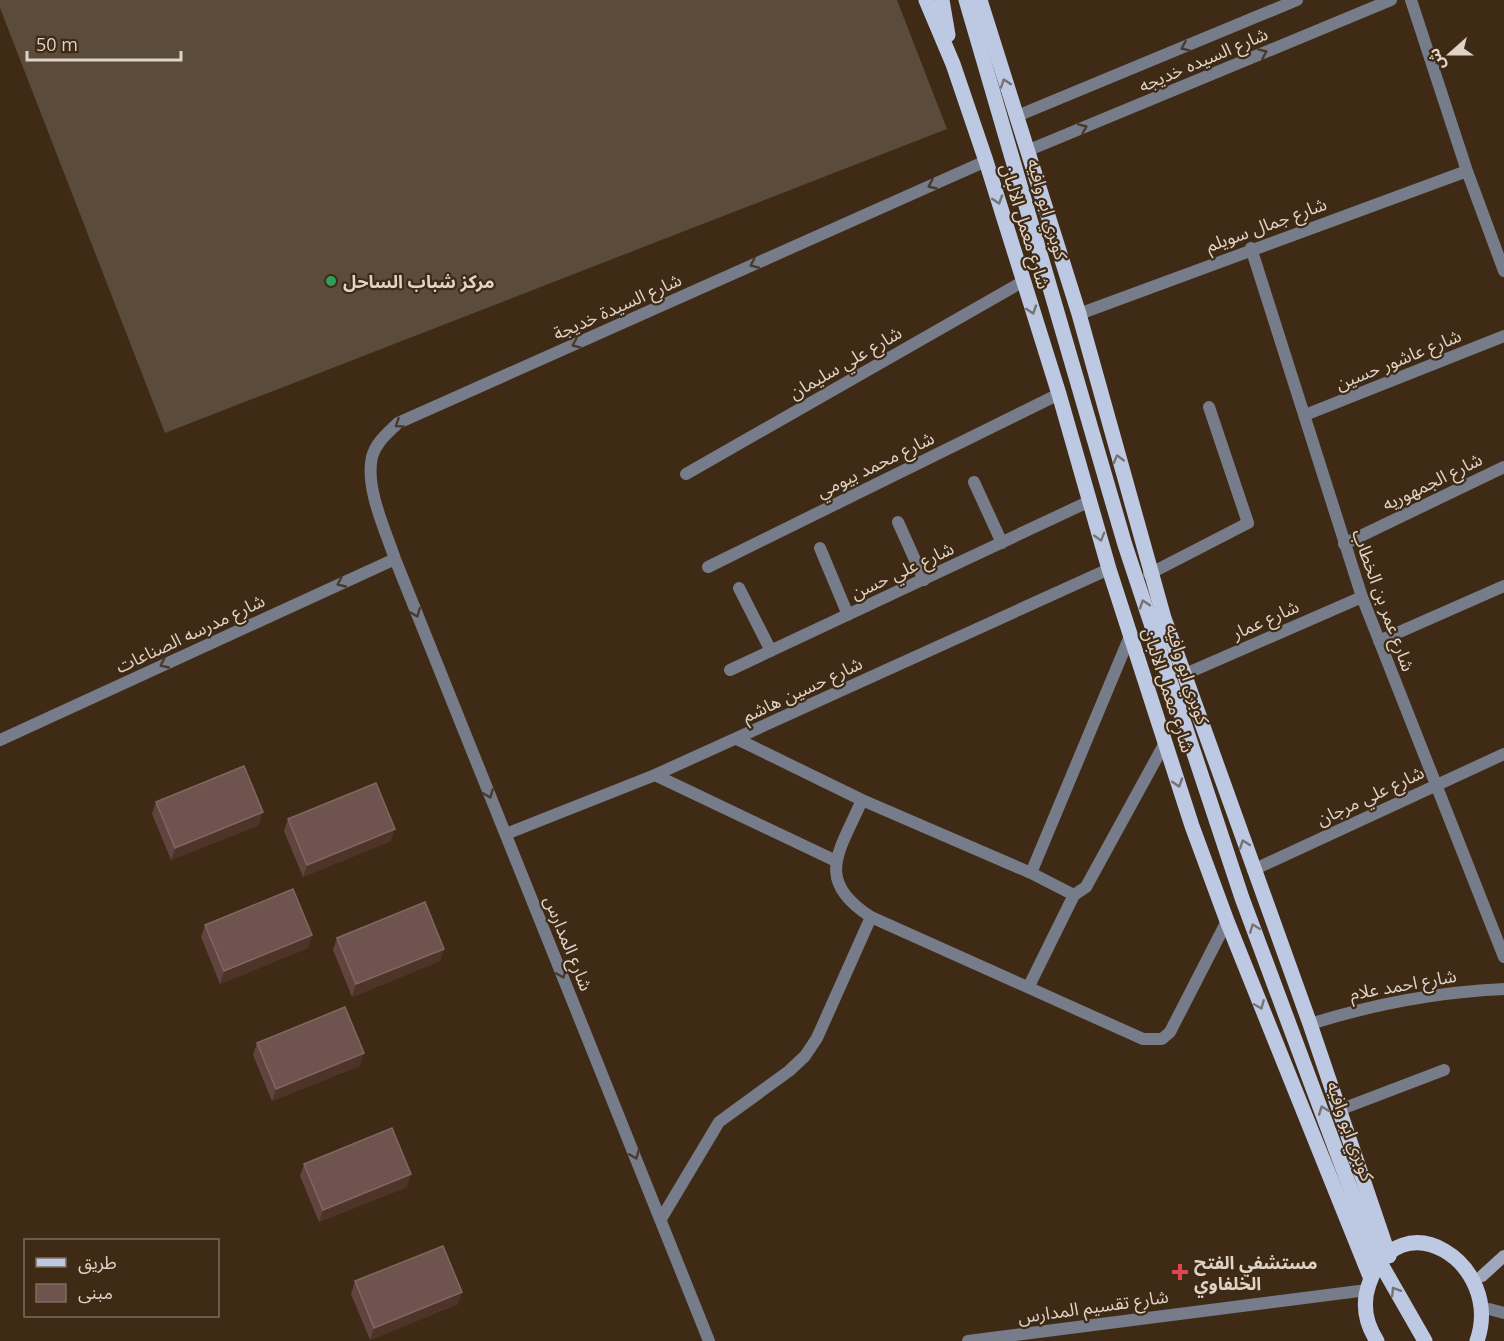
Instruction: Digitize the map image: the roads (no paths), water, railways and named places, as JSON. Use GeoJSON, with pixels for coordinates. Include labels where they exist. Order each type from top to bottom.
{"type":"FeatureCollection","features":[{"type":"Feature","properties":{"kind":"main road","name":"شارع معمل الالبان"},"geometry":{"type":"LineString","coordinates":[[926,0],[953,64],[986,161],[1059,394],[1130,636],[1192,826],[1369,1285],[1366,1314],[1377,1341]]}},
{"type":"Feature","properties":{"kind":"main road"},"geometry":{"type":"LineString","coordinates":[[942,0],[953,64]]}},
{"type":"Feature","properties":{"kind":"main road","name":"كوبري ابو وافيه"},"geometry":{"type":"LineString","coordinates":[[966,0],[1125,545],[1242,898],[1374,1252],[1425,1341]]}},
{"type":"Feature","properties":{"kind":"main road","name":"شارع معمل الالبان"},"geometry":{"type":"LineString","coordinates":[[980,0],[1079,314],[1149,574],[1183,675],[1310,1024],[1389,1256]]}},
{"type":"Feature","properties":{"kind":"main road"},"geometry":{"type":"LineString","coordinates":[[1015,254],[1054,239]]}},
{"type":"Feature","properties":{"kind":"main road"},"geometry":{"type":"LineString","coordinates":[[1369,1285],[1389,1256],[1408,1245],[1440,1244],[1468,1258],[1482,1276],[1497,1311],[1477,1341]]}},
{"type":"Feature","properties":{"kind":"street","name":"شارع السيده خديجه"},"geometry":{"type":"LineString","coordinates":[[1017,116],[1297,0]]}},
{"type":"Feature","properties":{"kind":"street","name":"شارع السيده خديجه"},"geometry":{"type":"LineString","coordinates":[[1029,150],[1391,0]]}},
{"type":"Feature","properties":{"kind":"street"},"geometry":{"type":"LineString","coordinates":[[1411,0],[1467,171],[1504,271]]}},
{"type":"Feature","properties":{"kind":"street","name":"شارع السيدة خديجة"},"geometry":{"type":"LineString","coordinates":[[394,558],[372,484],[372,457],[381,439],[398,423],[986,161]]}},
{"type":"Feature","properties":{"kind":"street","name":"شارع جمال سويلم"},"geometry":{"type":"LineString","coordinates":[[1079,314],[1251,248],[1467,171]]}},
{"type":"Feature","properties":{"kind":"street","name":"شارع عمر بن الخطاب"},"geometry":{"type":"LineString","coordinates":[[1251,248],[1362,597],[1435,784],[1499,928],[1504,957]]}},
{"type":"Feature","properties":{"kind":"street","name":"شارع علي سليمان"},"geometry":{"type":"LineString","coordinates":[[686,474],[1023,282]]}},
{"type":"Feature","properties":{"kind":"street","name":"شارع عاشور حسين"},"geometry":{"type":"LineString","coordinates":[[1305,415],[1504,336]]}},
{"type":"Feature","properties":{"kind":"street","name":"شارع محمد بيومي"},"geometry":{"type":"LineString","coordinates":[[708,567],[1059,394]]}},
{"type":"Feature","properties":{"kind":"street"},"geometry":{"type":"LineString","coordinates":[[1149,574],[1248,523],[1209,407]]}},
{"type":"Feature","properties":{"kind":"street","name":"شارع الجمهوريه"},"geometry":{"type":"LineString","coordinates":[[1344,544],[1504,467]]}},
{"type":"Feature","properties":{"kind":"street"},"geometry":{"type":"LineString","coordinates":[[974,482],[1002,543]]}},
{"type":"Feature","properties":{"kind":"street","name":"شارع علي حسن"},"geometry":{"type":"LineString","coordinates":[[730,670],[1090,501]]}},
{"type":"Feature","properties":{"kind":"street"},"geometry":{"type":"LineString","coordinates":[[898,522],[924,580]]}},
{"type":"Feature","properties":{"kind":"street"},"geometry":{"type":"LineString","coordinates":[[820,548],[848,615]]}},
{"type":"Feature","properties":{"kind":"street","name":"شارع مدرسه الصناعات"},"geometry":{"type":"LineString","coordinates":[[0,739],[394,558]]}},
{"type":"Feature","properties":{"kind":"street","name":"شارع المدارس"},"geometry":{"type":"LineString","coordinates":[[394,558],[709,1341]]}},
{"type":"Feature","properties":{"kind":"street","name":"شارع حسين هاشم"},"geometry":{"type":"LineString","coordinates":[[506,834],[655,776],[1109,568]]}},
{"type":"Feature","properties":{"kind":"street"},"geometry":{"type":"LineString","coordinates":[[1379,641],[1504,586]]}},
{"type":"Feature","properties":{"kind":"street"},"geometry":{"type":"LineString","coordinates":[[739,588],[771,651]]}},
{"type":"Feature","properties":{"kind":"street","name":"شارع عمار"},"geometry":{"type":"LineString","coordinates":[[1183,675],[1362,597]]}},
{"type":"Feature","properties":{"kind":"street"},"geometry":{"type":"LineString","coordinates":[[1031,873],[1130,636]]}},
{"type":"Feature","properties":{"kind":"street"},"geometry":{"type":"LineString","coordinates":[[737,739],[862,800],[1031,873],[1074,895]]}},
{"type":"Feature","properties":{"kind":"street"},"geometry":{"type":"LineString","coordinates":[[1029,986],[1074,895],[1086,887],[1166,741]]}},
{"type":"Feature","properties":{"kind":"street","name":"شارع علي مرجان"},"geometry":{"type":"LineString","coordinates":[[1253,870],[1504,754]]}},
{"type":"Feature","properties":{"kind":"street"},"geometry":{"type":"LineString","coordinates":[[655,776],[836,861]]}},
{"type":"Feature","properties":{"kind":"street"},"geometry":{"type":"LineString","coordinates":[[862,800],[836,861],[835,879],[840,891],[850,904],[870,917],[1029,986],[1143,1039],[1162,1039],[1170,1032],[1227,921]]}},
{"type":"Feature","properties":{"kind":"street"},"geometry":{"type":"LineString","coordinates":[[662,1220],[719,1122],[806,1056],[817,1038],[870,917]]}},
{"type":"Feature","properties":{"kind":"street","name":"شارع احمد علام"},"geometry":{"type":"LineString","coordinates":[[1310,1024],[1405,998],[1460,991],[1504,989]]}},
{"type":"Feature","properties":{"kind":"street"},"geometry":{"type":"LineString","coordinates":[[1339,1110],[1444,1070]]}},
{"type":"Feature","properties":{"kind":"street"},"geometry":{"type":"LineString","coordinates":[[1482,1276],[1504,1256]]}},
{"type":"Feature","properties":{"kind":"street","name":"شارع تقسيم المدارس"},"geometry":{"type":"LineString","coordinates":[[968,1341],[1369,1285]]}},
{"type":"Feature","properties":{"kind":"place","name":"مركز شباب الساحل"},"geometry":{"type":"Point","coordinates":[331,281]}},
{"type":"Feature","properties":{"kind":"place","name":"مستشفي الفتح الخلفاوي"},"geometry":{"type":"Point","coordinates":[1180,1272]}}]}
